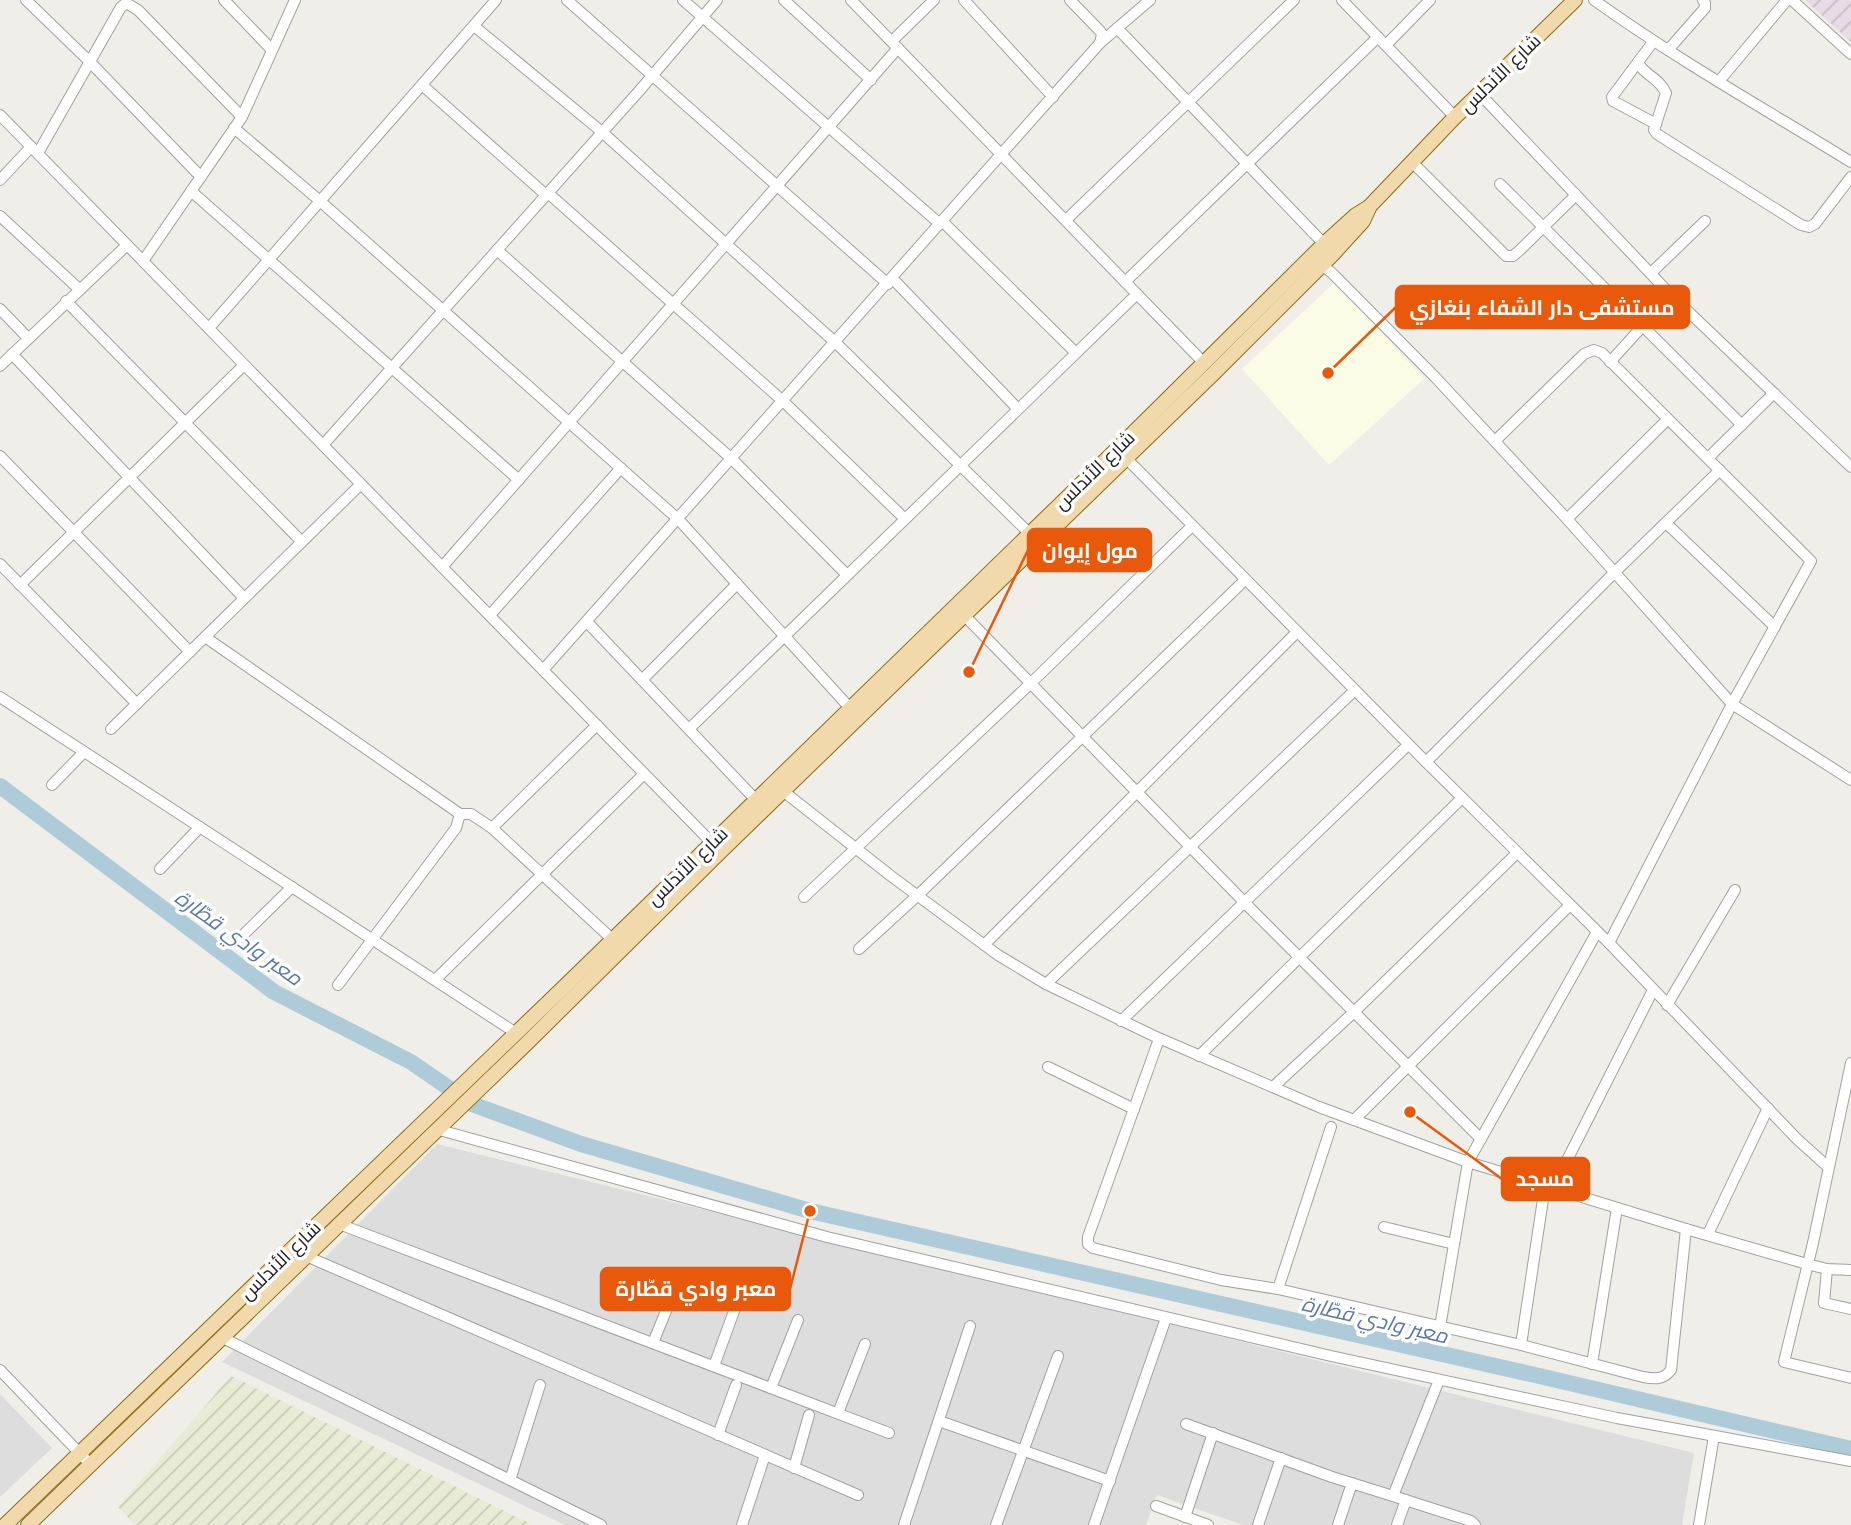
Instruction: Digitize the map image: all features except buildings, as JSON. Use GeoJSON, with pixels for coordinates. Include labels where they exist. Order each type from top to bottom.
{"type":"FeatureCollection","features":[{"type":"Feature","properties":{"kind":"main road","name":"شارع الأندلس"},"geometry":{"type":"LineString","coordinates":[[469,1088],[516,1033],[612,939],[783,792],[959,611],[1316,261],[1324,244],[1369,207],[1572,1]]}},
{"type":"Feature","properties":{"kind":"main road","name":"شارع الأندلس"},"geometry":{"type":"LineString","coordinates":[[28,1525],[85,1458],[469,1088],[575,997],[716,847],[755,799],[849,707],[959,611],[1029,533],[1121,454],[1204,363],[1363,221],[1369,207]]}},
{"type":"Feature","properties":{"kind":"main road","name":"شارع الأندلس"},"geometry":{"type":"LineString","coordinates":[[5,1525],[223,1338],[436,1129],[448,1108]]}},
{"type":"Feature","properties":{"kind":"street"},"geometry":{"type":"LineString","coordinates":[[26,0],[201,177]]}},
{"type":"Feature","properties":{"kind":"street"},"geometry":{"type":"LineString","coordinates":[[224,0],[272,50]]}},
{"type":"Feature","properties":{"kind":"street"},"geometry":{"type":"LineString","coordinates":[[143,261],[242,117],[294,0]]}},
{"type":"Feature","properties":{"kind":"street"},"geometry":{"type":"LineString","coordinates":[[209,328],[496,0]]}},
{"type":"Feature","properties":{"kind":"street"},"geometry":{"type":"LineString","coordinates":[[567,0],[777,187],[890,281],[1018,409]]}},
{"type":"Feature","properties":{"kind":"street"},"geometry":{"type":"LineString","coordinates":[[683,0],[941,223],[1076,353]]}},
{"type":"Feature","properties":{"kind":"street"},"geometry":{"type":"LineString","coordinates":[[323,445],[717,0]]}},
{"type":"Feature","properties":{"kind":"street"},"geometry":{"type":"LineString","coordinates":[[784,0],[871,80]]}},
{"type":"Feature","properties":{"kind":"street"},"geometry":{"type":"LineString","coordinates":[[851,0],[1204,363]]}},
{"type":"Feature","properties":{"kind":"street"},"geometry":{"type":"LineString","coordinates":[[442,567],[871,80],[895,45],[934,0]]}},
{"type":"Feature","properties":{"kind":"street"},"geometry":{"type":"LineString","coordinates":[[964,0],[1052,97]]}},
{"type":"Feature","properties":{"kind":"street"},"geometry":{"type":"LineString","coordinates":[[1070,0],[1100,31],[1100,43]]}},
{"type":"Feature","properties":{"kind":"street"},"geometry":{"type":"LineString","coordinates":[[544,670],[1100,43],[1150,0]]}},
{"type":"Feature","properties":{"kind":"street"},"geometry":{"type":"LineString","coordinates":[[1066,220],[1294,0]]}},
{"type":"Feature","properties":{"kind":"street"},"geometry":{"type":"LineString","coordinates":[[1342,0],[1455,117]]}},
{"type":"Feature","properties":{"kind":"street"},"geometry":{"type":"LineString","coordinates":[[1125,282],[1247,164],[1430,0]]}},
{"type":"Feature","properties":{"kind":"street"},"geometry":{"type":"LineString","coordinates":[[1594,0],[1653,42],[1720,80],[1851,162]]}},
{"type":"Feature","properties":{"kind":"street"},"geometry":{"type":"LineString","coordinates":[[1668,50],[1705,8],[1706,3],[1703,0]]}},
{"type":"Feature","properties":{"kind":"street"},"geometry":{"type":"LineString","coordinates":[[1720,80],[1789,0],[1851,54]]}},
{"type":"Feature","properties":{"kind":"street"},"geometry":{"type":"LineString","coordinates":[[0,180],[35,150],[90,62],[122,4],[138,10],[242,117]]}},
{"type":"Feature","properties":{"kind":"street"},"geometry":{"type":"LineString","coordinates":[[474,26],[602,132],[836,343],[1029,533]]}},
{"type":"Feature","properties":{"kind":"street"},"geometry":{"type":"LineString","coordinates":[[1117,29],[1324,244]]}},
{"type":"Feature","properties":{"kind":"street"},"geometry":{"type":"LineString","coordinates":[[1653,42],[1612,100],[1656,124]]}},
{"type":"Feature","properties":{"kind":"street"},"geometry":{"type":"LineString","coordinates":[[1638,62],[1643,71],[1662,85],[1666,93],[1654,130],[1657,134],[1801,225],[1809,227],[1815,224],[1851,177]]}},
{"type":"Feature","properties":{"kind":"street"},"geometry":{"type":"LineString","coordinates":[[422,85],[784,402],[904,519]]}},
{"type":"Feature","properties":{"kind":"street"},"geometry":{"type":"LineString","coordinates":[[1479,93],[1671,295],[1851,467]]}},
{"type":"Feature","properties":{"kind":"street"},"geometry":{"type":"LineString","coordinates":[[0,115],[716,847]]}},
{"type":"Feature","properties":{"kind":"street"},"geometry":{"type":"LineString","coordinates":[[234,128],[444,310],[679,520],[849,707]]}},
{"type":"Feature","properties":{"kind":"street"},"geometry":{"type":"LineString","coordinates":[[1413,163],[1506,256],[1513,256],[1576,195]]}},
{"type":"Feature","properties":{"kind":"street"},"geometry":{"type":"LineString","coordinates":[[1500,184],[1742,425]]}},
{"type":"Feature","properties":{"kind":"street"},"geometry":{"type":"LineString","coordinates":[[191,191],[519,480]]}},
{"type":"Feature","properties":{"kind":"street"},"geometry":{"type":"LineString","coordinates":[[0,216],[79,289]]}},
{"type":"Feature","properties":{"kind":"street"},"geometry":{"type":"LineString","coordinates":[[1651,273],[1705,221]]}},
{"type":"Feature","properties":{"kind":"street"},"geometry":{"type":"LineString","coordinates":[[0,366],[127,245]]}},
{"type":"Feature","properties":{"kind":"street"},"geometry":{"type":"LineString","coordinates":[[497,250],[733,460],[847,575]]}},
{"type":"Feature","properties":{"kind":"street"},"geometry":{"type":"LineString","coordinates":[[1316,261],[1435,377],[1616,571],[1732,704],[1851,780]]}},
{"type":"Feature","properties":{"kind":"street"},"geometry":{"type":"LineString","coordinates":[[689,729],[1137,294]]}},
{"type":"Feature","properties":{"kind":"street"},"geometry":{"type":"LineString","coordinates":[[1610,362],[1671,295]]}},
{"type":"Feature","properties":{"kind":"street"},"geometry":{"type":"LineString","coordinates":[[66,301],[302,542]]}},
{"type":"Feature","properties":{"kind":"street"},"geometry":{"type":"LineString","coordinates":[[0,309],[28,338]]}},
{"type":"Feature","properties":{"kind":"street"},"geometry":{"type":"LineString","coordinates":[[1495,441],[1584,354],[1594,350],[1602,353],[1811,561],[1732,704],[1609,943]]}},
{"type":"Feature","properties":{"kind":"street"},"geometry":{"type":"LineString","coordinates":[[12,354],[244,598]]}},
{"type":"Feature","properties":{"kind":"street"},"geometry":{"type":"LineString","coordinates":[[20,585],[244,365]]}},
{"type":"Feature","properties":{"kind":"street"},"geometry":{"type":"LineString","coordinates":[[1709,458],[1774,393]]}},
{"type":"Feature","properties":{"kind":"street"},"geometry":{"type":"LineString","coordinates":[[1567,519],[1668,419]]}},
{"type":"Feature","properties":{"kind":"street"},"geometry":{"type":"LineString","coordinates":[[1121,454],[1354,691],[1609,943],[1828,1167]]}},
{"type":"Feature","properties":{"kind":"street"},"geometry":{"type":"LineString","coordinates":[[0,456],[190,652]]}},
{"type":"Feature","properties":{"kind":"street"},"geometry":{"type":"LineString","coordinates":[[490,615],[621,468]]}},
{"type":"Feature","properties":{"kind":"street"},"geometry":{"type":"LineString","coordinates":[[1426,762],[1720,470]]}},
{"type":"Feature","properties":{"kind":"street"},"geometry":{"type":"LineString","coordinates":[[111,729],[361,484]]}},
{"type":"Feature","properties":{"kind":"street"},"geometry":{"type":"LineString","coordinates":[[1666,523],[1775,627]]}},
{"type":"Feature","properties":{"kind":"street"},"geometry":{"type":"LineString","coordinates":[[804,897],[857,850],[1192,526]]}},
{"type":"Feature","properties":{"kind":"street"},"geometry":{"type":"LineString","coordinates":[[0,564],[137,704]]}},
{"type":"Feature","properties":{"kind":"street"},"geometry":{"type":"LineString","coordinates":[[859,949],[1245,580]]}},
{"type":"Feature","properties":{"kind":"street"},"geometry":{"type":"LineString","coordinates":[[642,680],[737,584]]}},
{"type":"Feature","properties":{"kind":"street"},"geometry":{"type":"LineString","coordinates":[[959,611],[1189,847],[1481,1139]]}},
{"type":"Feature","properties":{"kind":"street"},"geometry":{"type":"LineString","coordinates":[[587,622],[755,799]]}},
{"type":"Feature","properties":{"kind":"street"},"geometry":{"type":"LineString","coordinates":[[984,946],[1297,632]]}},
{"type":"Feature","properties":{"kind":"street"},"geometry":{"type":"LineString","coordinates":[[205,638],[460,814],[471,814],[492,828],[612,939]]}},
{"type":"Feature","properties":{"kind":"street"},"geometry":{"type":"LineString","coordinates":[[1046,984],[1354,691]]}},
{"type":"Feature","properties":{"kind":"street"},"geometry":{"type":"LineString","coordinates":[[0,697],[516,1033]]}},
{"type":"Feature","properties":{"kind":"street"},"geometry":{"type":"LineString","coordinates":[[492,828],[597,725]]}},
{"type":"Feature","properties":{"kind":"street"},"geometry":{"type":"LineString","coordinates":[[1121,1021],[1408,745]]}},
{"type":"Feature","properties":{"kind":"street"},"geometry":{"type":"LineString","coordinates":[[52,785],[84,752]]}},
{"type":"Feature","properties":{"kind":"street"},"geometry":{"type":"LineString","coordinates":[[435,981],[645,774]]}},
{"type":"Feature","properties":{"kind":"street"},"geometry":{"type":"LineString","coordinates":[[783,792],[984,946],[1046,984],[1159,1039],[1354,1120],[1468,1162],[1807,1264],[1828,1269],[1851,1270]]}},
{"type":"Feature","properties":{"kind":"street"},"geometry":{"type":"LineString","coordinates":[[1199,1056],[1462,798]]}},
{"type":"Feature","properties":{"kind":"street"},"geometry":{"type":"LineString","coordinates":[[338,985],[456,828],[460,814]]}},
{"type":"Feature","properties":{"kind":"street"},"geometry":{"type":"LineString","coordinates":[[160,869],[200,827]]}},
{"type":"Feature","properties":{"kind":"street"},"geometry":{"type":"LineString","coordinates":[[1273,1087],[1517,853]]}},
{"type":"Feature","properties":{"kind":"street"},"geometry":{"type":"LineString","coordinates":[[240,938],[292,887]]}},
{"type":"Feature","properties":{"kind":"street"},"geometry":{"type":"LineString","coordinates":[[1667,1005],[1735,890]]}},
{"type":"Feature","properties":{"kind":"street"},"geometry":{"type":"LineString","coordinates":[[1354,1120],[1570,905]]}},
{"type":"Feature","properties":{"kind":"street"},"geometry":{"type":"LineString","coordinates":[[1440,1327],[1468,1162],[1597,932]]}},
{"type":"Feature","properties":{"kind":"street"},"geometry":{"type":"LineString","coordinates":[[1521,1345],[1549,1187],[1653,990]]}},
{"type":"Feature","properties":{"kind":"street"},"geometry":{"type":"LineString","coordinates":[[1159,1039],[1088,1237],[1088,1244],[1093,1248],[1221,1280],[1278,1289],[1659,1379],[1667,1376],[1671,1370],[1686,1229]]}},
{"type":"Feature","properties":{"kind":"street"},"geometry":{"type":"LineString","coordinates":[[1851,1063],[1784,1362],[1851,1378]]}},
{"type":"Feature","properties":{"kind":"street"},"geometry":{"type":"LineString","coordinates":[[1048,1067],[1134,1109]]}},
{"type":"Feature","properties":{"kind":"street"},"geometry":{"type":"LineString","coordinates":[[1708,1234],[1768,1108]]}},
{"type":"Feature","properties":{"kind":"street"},"geometry":{"type":"LineString","coordinates":[[1278,1289],[1331,1127]]}},
{"type":"Feature","properties":{"kind":"street"},"geometry":{"type":"LineString","coordinates":[[436,1129],[827,1237],[1166,1318],[1617,1418],[1851,1461]]}},
{"type":"Feature","properties":{"kind":"street"},"geometry":{"type":"LineString","coordinates":[[1592,1364],[1617,1208]]}},
{"type":"Feature","properties":{"kind":"street"},"geometry":{"type":"LineString","coordinates":[[339,1224],[889,1433]]}},
{"type":"Feature","properties":{"kind":"street"},"geometry":{"type":"LineString","coordinates":[[1384,1227],[1454,1244]]}},
{"type":"Feature","properties":{"kind":"street"},"geometry":{"type":"LineString","coordinates":[[306,1256],[858,1495]]}},
{"type":"Feature","properties":{"kind":"street"},"geometry":{"type":"LineString","coordinates":[[1828,1269],[1824,1303],[1851,1309]]}},
{"type":"Feature","properties":{"kind":"street"},"geometry":{"type":"LineString","coordinates":[[653,1343],[674,1291]]}},
{"type":"Feature","properties":{"kind":"street"},"geometry":{"type":"LineString","coordinates":[[714,1367],[737,1303]]}},
{"type":"Feature","properties":{"kind":"street"},"geometry":{"type":"LineString","coordinates":[[1094,1525],[1166,1318]]}},
{"type":"Feature","properties":{"kind":"street"},"geometry":{"type":"LineString","coordinates":[[771,1388],[798,1320]]}},
{"type":"Feature","properties":{"kind":"street"},"geometry":{"type":"LineString","coordinates":[[904,1525],[970,1326]]}},
{"type":"Feature","properties":{"kind":"street"},"geometry":{"type":"LineString","coordinates":[[223,1338],[601,1525]]}},
{"type":"Feature","properties":{"kind":"street"},"geometry":{"type":"LineString","coordinates":[[838,1413],[865,1344]]}},
{"type":"Feature","properties":{"kind":"street"},"geometry":{"type":"LineString","coordinates":[[996,1525],[1058,1356]]}},
{"type":"Feature","properties":{"kind":"street"},"geometry":{"type":"LineString","coordinates":[[0,1370],[85,1458]]}},
{"type":"Feature","properties":{"kind":"street"},"geometry":{"type":"LineString","coordinates":[[1393,1496],[1439,1380]]}},
{"type":"Feature","properties":{"kind":"street"},"geometry":{"type":"LineString","coordinates":[[510,1480],[540,1385]]}},
{"type":"Feature","properties":{"kind":"street"},"geometry":{"type":"LineString","coordinates":[[718,1435],[736,1385]]}},
{"type":"Feature","properties":{"kind":"street"},"geometry":{"type":"LineString","coordinates":[[794,1468],[809,1415]]}},
{"type":"Feature","properties":{"kind":"street"},"geometry":{"type":"LineString","coordinates":[[939,1421],[1110,1481]]}},
{"type":"Feature","properties":{"kind":"street"},"geometry":{"type":"LineString","coordinates":[[1186,1424],[1352,1483],[1471,1521],[1475,1525]]}},
{"type":"Feature","properties":{"kind":"street"},"geometry":{"type":"LineString","coordinates":[[1185,1517],[1213,1433]]}},
{"type":"Feature","properties":{"kind":"street"},"geometry":{"type":"LineString","coordinates":[[1699,1525],[1714,1436]]}},
{"type":"Feature","properties":{"kind":"street"},"geometry":{"type":"LineString","coordinates":[[742,1525],[765,1455]]}},
{"type":"Feature","properties":{"kind":"street"},"geometry":{"type":"LineString","coordinates":[[1258,1525],[1281,1458]]}},
{"type":"Feature","properties":{"kind":"street"},"geometry":{"type":"LineString","coordinates":[[1338,1525],[1352,1483]]}},
{"type":"Feature","properties":{"kind":"street"},"geometry":{"type":"LineString","coordinates":[[1397,1525],[1406,1500]]}},
{"type":"Feature","properties":{"kind":"street"},"geometry":{"type":"LineString","coordinates":[[1156,1506],[1208,1525]]}},
{"type":"Feature","properties":{"kind":"shaded area"},"geometry":{"type":"Polygon","coordinates":[[[1805,0],[1851,0],[1851,42],[1805,0]]]}},
{"type":"Feature","properties":{"kind":"shaded area"},"geometry":{"type":"Polygon","coordinates":[[[1335,282],[1424,379],[1329,465],[1242,369],[1335,282]]]}},
{"type":"Feature","properties":{"kind":"shaded area"},"geometry":{"type":"Polygon","coordinates":[[[437,1144],[1694,1453],[1682,1525],[1243,1525],[1157,1495],[1146,1525],[565,1525],[222,1362],[437,1144]]]}},
{"type":"Feature","properties":{"kind":"shaded area"},"geometry":{"type":"Polygon","coordinates":[[[231,1376],[533,1525],[135,1525],[118,1507],[231,1376]]]}},
{"type":"Feature","properties":{"kind":"shaded area"},"geometry":{"type":"Polygon","coordinates":[[[0,1394],[52,1448],[0,1497],[0,1394]]]}},
{"type":"Feature","properties":{"kind":"waterway","name":"معبر وادي قطّارة"},"geometry":{"type":"LineString","coordinates":[[0,786],[274,992],[411,1062],[472,1104],[581,1144],[810,1211],[1851,1449]]}},
{"type":"Feature","properties":{"kind":"place","name":"مستشفى دار الشفاء بنغازي"},"geometry":{"type":"Point","coordinates":[1328,373]}},
{"type":"Feature","properties":{"kind":"place","name":"مول إيوان"},"geometry":{"type":"Point","coordinates":[969,672]}},
{"type":"Feature","properties":{"kind":"place","name":"مسجد"},"geometry":{"type":"Point","coordinates":[1410,1112]}},
{"type":"Feature","properties":{"kind":"place","name":"معبر وادي قطّارة"},"geometry":{"type":"Point","coordinates":[810,1211]}}]}
